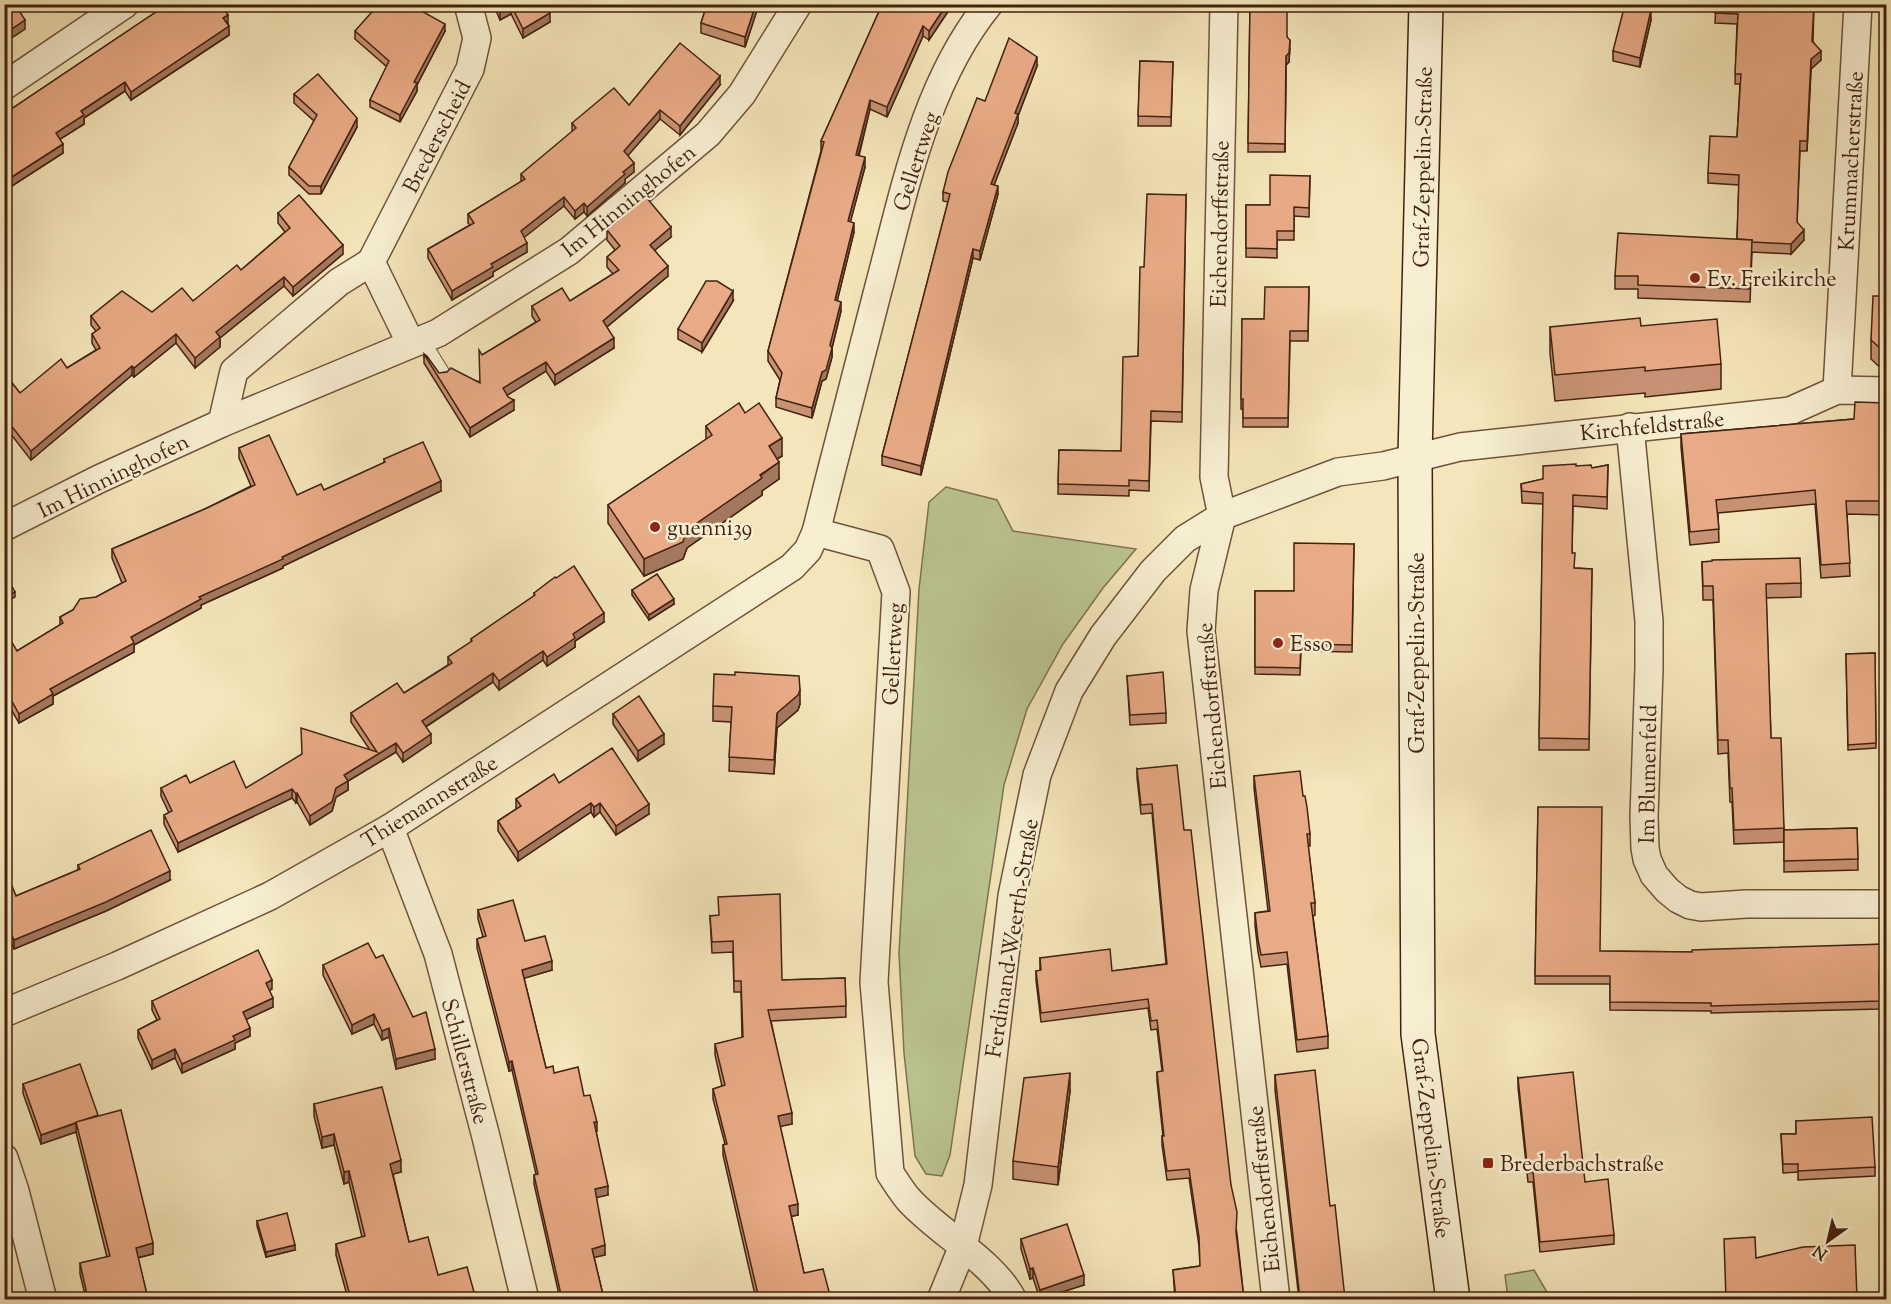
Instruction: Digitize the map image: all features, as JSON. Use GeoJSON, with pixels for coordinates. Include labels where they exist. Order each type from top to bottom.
{"type":"FeatureCollection","features":[{"type":"Feature","properties":{"kind":"main road","name":"Graf-Zeppelin-Straße"},"geometry":{"type":"LineString","coordinates":[[1426,4],[1415,457],[1418,1034],[1453,1299]]}},
{"type":"Feature","properties":{"kind":"street"},"geometry":{"type":"LineString","coordinates":[[4,86],[126,4]]}},
{"type":"Feature","properties":{"kind":"street","name":"Brederscheid"},"geometry":{"type":"LineString","coordinates":[[371,262],[470,69],[477,38],[468,4]]}},
{"type":"Feature","properties":{"kind":"street","name":"Im Hinninghofen"},"geometry":{"type":"LineString","coordinates":[[4,527],[99,479],[222,423],[438,333],[569,251],[708,134],[742,94],[798,4]]}},
{"type":"Feature","properties":{"kind":"street","name":"Gellertweg"},"geometry":{"type":"LineString","coordinates":[[963,1246],[908,1200],[890,1173],[874,982],[896,592],[880,549],[816,532],[911,164],[939,90],[958,51],[990,4]]}},
{"type":"Feature","properties":{"kind":"street","name":"Eichendorffstraße"},"geometry":{"type":"LineString","coordinates":[[1224,4],[1215,477],[1222,516],[1204,590],[1201,631],[1276,1299]]}},
{"type":"Feature","properties":{"kind":"street","name":"Krummacherstraße"},"geometry":{"type":"LineString","coordinates":[[1837,390],[1858,4]]}},
{"type":"Feature","properties":{"kind":"street"},"geometry":{"type":"LineString","coordinates":[[222,423],[234,371],[339,282],[371,262],[416,342]]}},
{"type":"Feature","properties":{"kind":"street","name":"Kirchfeldstraße"},"geometry":{"type":"LineString","coordinates":[[1415,457],[1460,447],[1790,411],[1837,390],[1887,391]]}},
{"type":"Feature","properties":{"kind":"street","name":"Im Blumenfeld"},"geometry":{"type":"LineString","coordinates":[[1630,427],[1649,621],[1650,668],[1644,827],[1647,859],[1654,875],[1678,899],[1701,907],[1746,904],[1887,904]]}},
{"type":"Feature","properties":{"kind":"street","name":"Ferdinand-Weerth-Straße"},"geometry":{"type":"LineString","coordinates":[[941,1299],[963,1246],[978,1185],[1012,896],[1037,775],[1069,692],[1103,636],[1154,571],[1185,539],[1222,516],[1338,472],[1383,466],[1415,457]]}},
{"type":"Feature","properties":{"kind":"street","name":"Thiemannstraße"},"geometry":{"type":"LineString","coordinates":[[4,1013],[117,966],[270,896],[390,828],[792,567],[808,550],[816,532]]}},
{"type":"Feature","properties":{"kind":"street","name":"Schillerstraße"},"geometry":{"type":"LineString","coordinates":[[390,828],[438,954],[525,1299]]}},
{"type":"Feature","properties":{"kind":"street"},"geometry":{"type":"LineString","coordinates":[[4,1158],[15,1191],[43,1299]]}},
{"type":"Feature","properties":{"kind":"street"},"geometry":{"type":"LineString","coordinates":[[963,1246],[1007,1287],[1013,1299]]}},
{"type":"Feature","properties":{"kind":"lane"},"geometry":{"type":"LineString","coordinates":[[416,342],[443,374]]}},
{"type":"Feature","properties":{"kind":"green space"},"geometry":{"type":"Polygon","coordinates":[[[946,487],[997,500],[1013,531],[1136,549],[1103,588],[1063,644],[1027,709],[1004,785],[950,1155],[942,1176],[926,1174],[915,1156],[904,1053],[899,953],[919,589],[929,502],[946,487]]]}},
{"type":"Feature","properties":{"kind":"green space"},"geometry":{"type":"Polygon","coordinates":[[[1534,1270],[1551,1299],[1508,1299],[1505,1275],[1534,1270]]]}},
{"type":"Feature","properties":{"kind":"building"},"geometry":{"type":"Polygon","coordinates":[[[4,4],[15,4],[25,20],[4,34],[4,4]]]}},
{"type":"Feature","properties":{"kind":"building"},"geometry":{"type":"Polygon","coordinates":[[[168,4],[221,4],[228,15],[223,18],[229,26],[131,92],[125,82],[81,111],[84,115],[56,133],[63,144],[4,182],[4,114],[168,4]]]}},
{"type":"Feature","properties":{"kind":"building"},"geometry":{"type":"Polygon","coordinates":[[[379,4],[409,4],[445,24],[414,82],[417,83],[400,115],[370,100],[389,61],[355,31],[379,4]]]}},
{"type":"Feature","properties":{"kind":"building"},"geometry":{"type":"Polygon","coordinates":[[[497,4],[545,4],[550,13],[523,29],[511,5],[500,11],[497,4]]]}},
{"type":"Feature","properties":{"kind":"building"},"geometry":{"type":"Polygon","coordinates":[[[707,4],[756,4],[745,37],[701,23],[707,4]]]}},
{"type":"Feature","properties":{"kind":"building"},"geometry":{"type":"Polygon","coordinates":[[[884,4],[947,4],[929,31],[923,26],[887,107],[870,100],[856,155],[865,157],[848,221],[854,223],[835,300],[841,302],[826,370],[822,372],[812,408],[776,398],[782,373],[768,351],[824,142],[821,141],[881,7],[892,10],[884,4]]]}},
{"type":"Feature","properties":{"kind":"building"},"geometry":{"type":"Polygon","coordinates":[[[1250,4],[1278,4],[1278,11],[1287,11],[1287,37],[1290,40],[1289,53],[1286,56],[1285,144],[1248,143],[1250,4]]]}},
{"type":"Feature","properties":{"kind":"building"},"geometry":{"type":"Polygon","coordinates":[[[1716,4],[1814,4],[1812,41],[1821,51],[1811,59],[1807,141],[1800,141],[1797,222],[1804,230],[1791,244],[1737,239],[1739,175],[1708,173],[1710,136],[1737,137],[1741,74],[1735,74],[1738,14],[1715,13],[1716,4]]]}},
{"type":"Feature","properties":{"kind":"building"},"geometry":{"type":"Polygon","coordinates":[[[1624,8],[1651,10],[1640,58],[1613,51],[1624,8]]]}},
{"type":"Feature","properties":{"kind":"building"},"geometry":{"type":"Polygon","coordinates":[[[1009,38],[1037,57],[991,184],[998,186],[980,251],[973,249],[921,466],[882,456],[950,194],[943,192],[948,172],[977,98],[985,101],[1009,38]]]}},
{"type":"Feature","properties":{"kind":"building"},"geometry":{"type":"Polygon","coordinates":[[[680,43],[720,76],[680,126],[660,110],[624,151],[634,163],[623,172],[625,174],[587,207],[584,203],[575,211],[564,197],[521,231],[527,243],[491,264],[493,267],[452,291],[428,249],[474,223],[468,214],[525,179],[521,174],[576,128],[572,123],[614,88],[629,105],[680,43]]]}},
{"type":"Feature","properties":{"kind":"building"},"geometry":{"type":"Polygon","coordinates":[[[1140,61],[1173,62],[1171,117],[1138,116],[1140,61]]]}},
{"type":"Feature","properties":{"kind":"building"},"geometry":{"type":"Polygon","coordinates":[[[318,74],[357,118],[321,186],[309,186],[289,167],[317,115],[294,94],[318,74]]]}},
{"type":"Feature","properties":{"kind":"building"},"geometry":{"type":"Polygon","coordinates":[[[1270,175],[1310,176],[1309,208],[1294,207],[1294,231],[1277,231],[1277,249],[1246,248],[1246,205],[1270,205],[1270,175]]]}},
{"type":"Feature","properties":{"kind":"building"},"geometry":{"type":"Polygon","coordinates":[[[1147,194],[1186,195],[1182,412],[1151,411],[1149,481],[1129,480],[1129,486],[1058,484],[1059,450],[1121,451],[1123,357],[1138,356],[1140,267],[1144,267],[1147,194]]]}},
{"type":"Feature","properties":{"kind":"building"},"geometry":{"type":"Polygon","coordinates":[[[299,195],[343,245],[293,287],[284,277],[216,332],[220,337],[195,358],[176,334],[134,368],[132,366],[31,451],[6,419],[4,420],[4,373],[20,393],[61,359],[67,368],[100,348],[92,334],[100,328],[91,316],[122,291],[152,312],[182,288],[193,301],[237,265],[241,270],[290,228],[278,213],[299,195]]]}},
{"type":"Feature","properties":{"kind":"building"},"geometry":{"type":"Polygon","coordinates":[[[646,197],[671,227],[650,245],[668,266],[603,321],[614,338],[555,375],[546,362],[503,388],[508,397],[514,400],[470,428],[424,354],[439,373],[447,372],[451,368],[480,383],[479,350],[482,355],[540,320],[532,306],[562,288],[570,301],[619,270],[607,257],[620,246],[607,230],[646,197]]]}},
{"type":"Feature","properties":{"kind":"building"},"geometry":{"type":"Polygon","coordinates":[[[1618,233],[1752,240],[1750,289],[1638,285],[1638,276],[1615,276],[1618,233]]]}},
{"type":"Feature","properties":{"kind":"building"},"geometry":{"type":"Polygon","coordinates":[[[706,281],[717,281],[733,291],[702,343],[678,329],[706,281]]]}},
{"type":"Feature","properties":{"kind":"building"},"geometry":{"type":"Polygon","coordinates":[[[1265,287],[1309,287],[1308,331],[1290,331],[1288,418],[1243,418],[1243,399],[1241,399],[1242,319],[1264,319],[1265,287]]]}},
{"type":"Feature","properties":{"kind":"building"},"geometry":{"type":"Polygon","coordinates":[[[1873,296],[1887,296],[1887,354],[1871,340],[1873,296]]]}},
{"type":"Feature","properties":{"kind":"building"},"geometry":{"type":"Polygon","coordinates":[[[1640,318],[1641,326],[1717,319],[1721,364],[1645,371],[1645,367],[1555,375],[1550,327],[1640,318]]]}},
{"type":"Feature","properties":{"kind":"building"},"geometry":{"type":"Polygon","coordinates":[[[1855,402],[1887,403],[1887,501],[1846,501],[1850,563],[1821,565],[1815,490],[1716,500],[1719,529],[1690,532],[1681,434],[1854,419],[1855,402]]]}},
{"type":"Feature","properties":{"kind":"building"},"geometry":{"type":"Polygon","coordinates":[[[739,403],[745,413],[759,403],[782,438],[769,446],[779,462],[760,475],[762,478],[687,530],[683,542],[644,559],[608,505],[712,435],[706,426],[739,403]]]}},
{"type":"Feature","properties":{"kind":"building"},"geometry":{"type":"Polygon","coordinates":[[[269,435],[297,495],[321,484],[324,490],[423,442],[441,481],[282,557],[283,559],[199,597],[201,599],[131,637],[134,643],[50,689],[53,694],[19,714],[4,687],[4,642],[10,639],[17,651],[63,623],[60,617],[73,610],[80,599],[96,597],[126,581],[112,549],[255,485],[239,448],[269,435]]]}},
{"type":"Feature","properties":{"kind":"building"},"geometry":{"type":"Polygon","coordinates":[[[1576,464],[1576,466],[1591,465],[1592,468],[1608,465],[1607,497],[1573,495],[1574,568],[1592,569],[1589,739],[1539,738],[1543,493],[1522,491],[1521,484],[1543,479],[1543,466],[1576,464]]]}},
{"type":"Feature","properties":{"kind":"building"},"geometry":{"type":"Polygon","coordinates":[[[1294,543],[1354,544],[1352,645],[1301,644],[1300,668],[1255,667],[1255,591],[1294,591],[1294,543]]]}},
{"type":"Feature","properties":{"kind":"building"},"geometry":{"type":"Polygon","coordinates":[[[1800,558],[1801,583],[1766,584],[1771,738],[1781,738],[1784,828],[1734,830],[1728,740],[1718,740],[1713,586],[1703,586],[1702,562],[1800,558]]]}},
{"type":"Feature","properties":{"kind":"building"},"geometry":{"type":"Polygon","coordinates":[[[574,566],[604,613],[573,634],[575,638],[547,657],[543,651],[499,681],[493,673],[422,721],[431,734],[403,753],[396,743],[344,775],[348,781],[336,788],[332,802],[310,816],[297,793],[292,789],[178,843],[164,815],[172,811],[161,788],[186,775],[190,783],[234,761],[246,788],[302,754],[301,728],[377,752],[351,713],[397,683],[404,693],[452,663],[448,657],[535,595],[534,593],[555,577],[574,566]]]}},
{"type":"Feature","properties":{"kind":"building"},"geometry":{"type":"Polygon","coordinates":[[[4,572],[15,592],[4,597],[4,572]]]}},
{"type":"Feature","properties":{"kind":"building"},"geometry":{"type":"Polygon","coordinates":[[[657,574],[674,599],[649,615],[632,590],[657,574]]]}},
{"type":"Feature","properties":{"kind":"building"},"geometry":{"type":"Polygon","coordinates":[[[1875,653],[1876,743],[1848,745],[1846,654],[1875,653]]]}},
{"type":"Feature","properties":{"kind":"building"},"geometry":{"type":"Polygon","coordinates":[[[735,672],[799,676],[798,695],[777,713],[774,760],[729,757],[732,707],[713,706],[714,674],[735,675],[735,672]]]}},
{"type":"Feature","properties":{"kind":"building"},"geometry":{"type":"Polygon","coordinates":[[[1163,672],[1166,713],[1130,715],[1127,676],[1163,672]]]}},
{"type":"Feature","properties":{"kind":"building"},"geometry":{"type":"Polygon","coordinates":[[[639,696],[664,734],[638,751],[613,714],[639,696]]]}},
{"type":"Feature","properties":{"kind":"building"},"geometry":{"type":"Polygon","coordinates":[[[612,748],[649,804],[616,826],[600,803],[594,807],[591,803],[518,852],[498,821],[521,806],[516,799],[554,774],[559,783],[612,748]]]}},
{"type":"Feature","properties":{"kind":"building"},"geometry":{"type":"Polygon","coordinates":[[[1177,765],[1184,830],[1191,830],[1231,1185],[1237,1212],[1236,1232],[1244,1299],[1176,1299],[1173,1270],[1200,1266],[1199,1237],[1189,1169],[1167,1171],[1157,1072],[1163,1071],[1157,1020],[1151,1021],[1148,999],[1041,1013],[1036,971],[1041,970],[1040,958],[1110,949],[1112,971],[1167,964],[1152,804],[1141,805],[1137,769],[1177,765]]]}},
{"type":"Feature","properties":{"kind":"building"},"geometry":{"type":"Polygon","coordinates":[[[1300,771],[1310,834],[1307,834],[1315,903],[1311,903],[1328,1036],[1297,1040],[1287,952],[1261,955],[1258,940],[1255,913],[1270,911],[1254,776],[1300,771]]]}},
{"type":"Feature","properties":{"kind":"building"},"geometry":{"type":"Polygon","coordinates":[[[1538,807],[1602,807],[1600,951],[1692,952],[1692,950],[1887,944],[1887,975],[1879,975],[1880,1001],[1711,1006],[1711,1003],[1610,1002],[1610,976],[1535,976],[1538,807]]]}},
{"type":"Feature","properties":{"kind":"building"},"geometry":{"type":"Polygon","coordinates":[[[1857,828],[1858,859],[1784,861],[1784,830],[1857,828]]]}},
{"type":"Feature","properties":{"kind":"building"},"geometry":{"type":"Polygon","coordinates":[[[151,830],[170,871],[106,902],[14,940],[4,918],[4,872],[6,871],[16,896],[80,869],[78,865],[151,830]]]}},
{"type":"Feature","properties":{"kind":"building"},"geometry":{"type":"Polygon","coordinates":[[[780,894],[782,980],[845,978],[846,1006],[768,1010],[792,1113],[778,1116],[798,1204],[789,1206],[804,1273],[823,1269],[831,1299],[759,1299],[723,1145],[727,1144],[713,1089],[725,1085],[715,1044],[743,1037],[741,981],[734,981],[733,941],[712,942],[710,916],[719,915],[718,897],[780,894]]]}},
{"type":"Feature","properties":{"kind":"building"},"geometry":{"type":"Polygon","coordinates":[[[513,900],[525,941],[545,936],[552,961],[522,970],[546,1068],[553,1066],[554,1073],[578,1067],[584,1096],[590,1095],[597,1122],[594,1122],[608,1186],[595,1189],[605,1245],[592,1249],[604,1299],[562,1299],[534,1175],[538,1174],[512,1061],[509,1062],[477,939],[486,936],[478,910],[513,900]]]}},
{"type":"Feature","properties":{"kind":"building"},"geometry":{"type":"Polygon","coordinates":[[[368,943],[376,958],[383,955],[413,1017],[426,1012],[435,1049],[396,1059],[389,1028],[382,1031],[374,1014],[352,1025],[323,965],[368,943]]]}},
{"type":"Feature","properties":{"kind":"building"},"geometry":{"type":"Polygon","coordinates":[[[258,950],[272,980],[266,983],[273,998],[243,1012],[250,1028],[233,1036],[235,1040],[182,1064],[175,1049],[152,1060],[138,1030],[160,1019],[152,1001],[258,950]]]}},
{"type":"Feature","properties":{"kind":"building"},"geometry":{"type":"Polygon","coordinates":[[[80,1064],[98,1115],[41,1135],[23,1084],[80,1064]]]}},
{"type":"Feature","properties":{"kind":"building"},"geometry":{"type":"Polygon","coordinates":[[[1315,1070],[1330,1206],[1335,1205],[1345,1299],[1300,1299],[1275,1075],[1315,1070]]]}},
{"type":"Feature","properties":{"kind":"building"},"geometry":{"type":"Polygon","coordinates":[[[1573,1072],[1585,1182],[1608,1179],[1614,1235],[1540,1242],[1533,1172],[1528,1173],[1518,1078],[1573,1072]]]}},
{"type":"Feature","properties":{"kind":"building"},"geometry":{"type":"Polygon","coordinates":[[[1070,1073],[1058,1167],[1013,1161],[1024,1078],[1070,1073]]]}},
{"type":"Feature","properties":{"kind":"building"},"geometry":{"type":"Polygon","coordinates":[[[382,1087],[401,1160],[390,1164],[409,1242],[428,1237],[438,1275],[467,1267],[476,1299],[351,1299],[336,1244],[365,1236],[349,1171],[344,1172],[334,1134],[322,1137],[314,1104],[382,1087]]]}},
{"type":"Feature","properties":{"kind":"building"},"geometry":{"type":"Polygon","coordinates":[[[121,1110],[153,1243],[136,1248],[148,1299],[88,1299],[80,1263],[110,1256],[76,1122],[121,1110]]]}},
{"type":"Feature","properties":{"kind":"building"},"geometry":{"type":"Polygon","coordinates":[[[1872,1117],[1875,1167],[1798,1171],[1798,1164],[1783,1164],[1781,1134],[1796,1134],[1796,1121],[1872,1117]]]}},
{"type":"Feature","properties":{"kind":"building"},"geometry":{"type":"Polygon","coordinates":[[[287,1213],[295,1245],[266,1252],[257,1221],[287,1213]]]}},
{"type":"Feature","properties":{"kind":"building"},"geometry":{"type":"Polygon","coordinates":[[[1067,1224],[1084,1275],[1040,1290],[1033,1268],[1030,1269],[1021,1239],[1067,1224]]]}},
{"type":"Feature","properties":{"kind":"building"},"geometry":{"type":"Polygon","coordinates":[[[1755,1237],[1756,1258],[1803,1247],[1855,1245],[1857,1299],[1726,1299],[1724,1239],[1755,1237]]]}},
{"type":"Feature","properties":{"kind":"place","name":"Ev. Freikirche"},"geometry":{"type":"Point","coordinates":[1695,278]}},
{"type":"Feature","properties":{"kind":"place","name":"guenni39"},"geometry":{"type":"Point","coordinates":[655,527]}},
{"type":"Feature","properties":{"kind":"place","name":"Esso"},"geometry":{"type":"Point","coordinates":[1278,643]}},
{"type":"Feature","properties":{"kind":"place","name":"Brederbachstraße"},"geometry":{"type":"Point","coordinates":[1488,1163]}}]}
